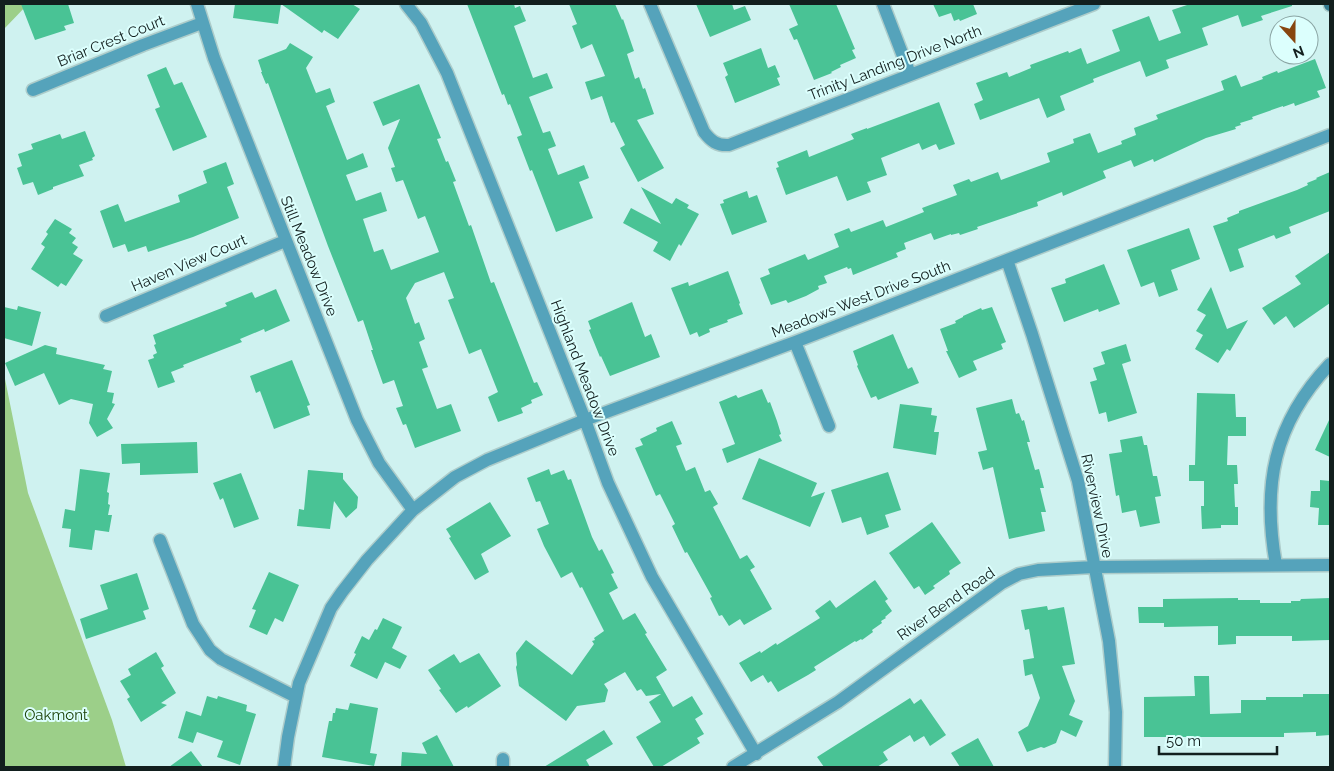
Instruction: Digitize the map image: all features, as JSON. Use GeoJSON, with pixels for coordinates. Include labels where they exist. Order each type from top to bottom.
{"type":"FeatureCollection","features":[{"type":"Feature","properties":{"kind":"street","name":"Still Meadow Drive"},"geometry":{"type":"LineString","coordinates":[[197,4],[214,58],[357,420],[379,463],[413,510]]}},
{"type":"Feature","properties":{"kind":"street","name":"Highland Meadow Drive"},"geometry":{"type":"LineString","coordinates":[[406,4],[421,23],[447,74],[585,420],[608,483],[652,577],[756,754]]}},
{"type":"Feature","properties":{"kind":"street","name":"Trinity Landing Drive North"},"geometry":{"type":"LineString","coordinates":[[650,4],[704,132],[715,144],[722,146],[729,145],[1094,4]]}},
{"type":"Feature","properties":{"kind":"street"},"geometry":{"type":"LineString","coordinates":[[883,4],[910,74]]}},
{"type":"Feature","properties":{"kind":"street","name":"Briar Crest Court"},"geometry":{"type":"LineString","coordinates":[[33,90],[202,23]]}},
{"type":"Feature","properties":{"kind":"street","name":"Meadows West Drive South"},"geometry":{"type":"LineString","coordinates":[[284,767],[299,683],[332,608],[367,560],[413,510],[455,477],[487,460],[585,420],[795,342],[1330,135]]}},
{"type":"Feature","properties":{"kind":"street","name":"Haven View Court"},"geometry":{"type":"LineString","coordinates":[[106,316],[285,241]]}},
{"type":"Feature","properties":{"kind":"street","name":"Riverview Drive"},"geometry":{"type":"LineString","coordinates":[[1007,260],[1078,482],[1109,641],[1116,712],[1116,767]]}},
{"type":"Feature","properties":{"kind":"street"},"geometry":{"type":"LineString","coordinates":[[795,342],[829,426]]}},
{"type":"Feature","properties":{"kind":"street"},"geometry":{"type":"LineString","coordinates":[[1276,565],[1271,536],[1272,472],[1278,449],[1299,403],[1330,364]]}},
{"type":"Feature","properties":{"kind":"street"},"geometry":{"type":"LineString","coordinates":[[160,540],[193,624],[210,650],[222,659],[296,697]]}},
{"type":"Feature","properties":{"kind":"street","name":"River Bend Road"},"geometry":{"type":"LineString","coordinates":[[733,767],[838,702],[1002,583],[1020,574],[1038,570],[1094,568],[1330,564]]}},
{"type":"Feature","properties":{"kind":"green space"},"geometry":{"type":"Polygon","coordinates":[[[4,4],[28,4],[4,29],[4,4]]]}},
{"type":"Feature","properties":{"kind":"green space","name":"Oakmont"},"geometry":{"type":"Polygon","coordinates":[[[4,374],[28,493],[112,720],[126,767],[4,767],[4,374]]]}},
{"type":"Feature","properties":{"kind":"building"},"geometry":{"type":"Polygon","coordinates":[[[21,4],[68,4],[74,23],[64,26],[66,30],[35,40],[21,4]]]}},
{"type":"Feature","properties":{"kind":"building"},"geometry":{"type":"Polygon","coordinates":[[[235,4],[281,4],[278,24],[233,18],[235,4]]]}},
{"type":"Feature","properties":{"kind":"building"},"geometry":{"type":"Polygon","coordinates":[[[281,4],[352,4],[360,9],[338,39],[324,30],[322,33],[281,4]]]}},
{"type":"Feature","properties":{"kind":"building"},"geometry":{"type":"Polygon","coordinates":[[[467,4],[514,4],[515,8],[520,6],[526,21],[514,26],[533,78],[547,73],[553,88],[529,97],[543,133],[550,131],[556,146],[548,149],[558,175],[584,165],[589,178],[579,182],[593,218],[556,232],[517,137],[522,135],[510,104],[508,105],[504,94],[502,95],[467,4]]]}},
{"type":"Feature","properties":{"kind":"building"},"geometry":{"type":"Polygon","coordinates":[[[569,4],[615,4],[623,19],[634,51],[627,54],[635,79],[639,77],[643,89],[645,88],[654,114],[637,120],[664,168],[638,182],[620,148],[625,145],[614,122],[611,123],[602,96],[591,100],[585,82],[605,76],[592,44],[581,49],[572,26],[577,24],[569,4]]]}},
{"type":"Feature","properties":{"kind":"building"},"geometry":{"type":"Polygon","coordinates":[[[696,4],[732,4],[734,10],[745,6],[751,20],[710,37],[696,4]]]}},
{"type":"Feature","properties":{"kind":"building"},"geometry":{"type":"Polygon","coordinates":[[[789,4],[836,4],[855,49],[852,50],[856,58],[840,65],[841,67],[832,73],[814,80],[797,39],[794,40],[789,29],[798,25],[789,4]]]}},
{"type":"Feature","properties":{"kind":"building"},"geometry":{"type":"Polygon","coordinates":[[[933,4],[973,4],[977,14],[960,21],[959,19],[954,21],[951,13],[939,17],[933,4]]]}},
{"type":"Feature","properties":{"kind":"building"},"geometry":{"type":"Polygon","coordinates":[[[1190,4],[1292,4],[1292,6],[1261,16],[1263,20],[1242,27],[1238,15],[1202,28],[1208,45],[1166,60],[1169,68],[1146,77],[1140,61],[1093,79],[1094,82],[1060,96],[1065,110],[1047,118],[1039,98],[980,120],[974,104],[983,100],[976,83],[1007,72],[1009,77],[1031,68],[1030,65],[1081,48],[1087,64],[1120,51],[1112,30],[1149,16],[1159,41],[1181,33],[1172,10],[1190,4]]]}},
{"type":"Feature","properties":{"kind":"building"},"geometry":{"type":"Polygon","coordinates":[[[290,43],[313,57],[306,68],[316,93],[330,88],[335,102],[326,106],[347,160],[363,153],[368,167],[346,175],[356,201],[381,192],[387,211],[363,219],[374,252],[383,249],[391,270],[439,252],[425,216],[418,219],[403,180],[396,182],[391,168],[395,167],[388,148],[400,119],[383,126],[373,102],[419,84],[441,138],[437,139],[456,181],[453,182],[469,226],[471,225],[491,283],[494,282],[534,383],[537,382],[543,395],[531,400],[532,403],[521,408],[523,413],[498,422],[488,397],[498,392],[481,349],[469,354],[448,300],[454,298],[444,272],[415,283],[406,298],[415,324],[419,322],[425,339],[419,342],[428,367],[422,369],[437,409],[451,404],[461,431],[415,448],[406,424],[403,425],[396,408],[403,406],[394,380],[383,384],[363,320],[358,322],[268,83],[266,84],[261,72],[258,60],[286,49],[290,43]]]}},
{"type":"Feature","properties":{"kind":"building"},"geometry":{"type":"Polygon","coordinates":[[[761,48],[768,68],[775,65],[780,77],[777,78],[780,85],[735,103],[725,77],[728,75],[723,63],[761,48]]]}},
{"type":"Feature","properties":{"kind":"building"},"geometry":{"type":"Polygon","coordinates":[[[1299,65],[1317,65],[1326,88],[1317,91],[1320,97],[1295,106],[1294,103],[1283,106],[1252,117],[1253,119],[1240,123],[1241,125],[1235,127],[1236,129],[1206,138],[1154,162],[1153,159],[1134,167],[1131,160],[1103,171],[1106,178],[1063,196],[1062,192],[1037,202],[1038,206],[977,227],[978,229],[960,235],[959,233],[951,234],[934,240],[931,233],[904,243],[906,249],[896,253],[898,257],[853,275],[851,268],[848,269],[847,267],[824,276],[827,283],[818,286],[819,289],[806,296],[788,303],[786,300],[771,305],[760,278],[770,274],[768,269],[805,254],[808,260],[839,247],[834,234],[849,228],[851,232],[883,220],[886,227],[924,212],[922,208],[957,195],[953,185],[969,179],[971,182],[998,172],[1001,180],[1050,162],[1047,153],[1074,143],[1073,139],[1090,133],[1098,153],[1122,144],[1121,141],[1136,135],[1134,128],[1158,119],[1156,115],[1224,90],[1221,81],[1236,75],[1241,87],[1263,79],[1262,77],[1277,71],[1278,73],[1299,65]]]}},
{"type":"Feature","properties":{"kind":"building"},"geometry":{"type":"Polygon","coordinates":[[[166,67],[174,85],[182,82],[207,137],[173,151],[155,109],[160,107],[147,75],[166,67]]]}},
{"type":"Feature","properties":{"kind":"building"},"geometry":{"type":"Polygon","coordinates":[[[939,102],[955,144],[939,150],[936,144],[922,150],[919,143],[881,158],[887,175],[867,182],[871,192],[847,201],[837,176],[786,195],[776,168],[779,167],[777,162],[807,150],[809,157],[854,139],[851,134],[939,102]]]}},
{"type":"Feature","properties":{"kind":"building"},"geometry":{"type":"Polygon","coordinates":[[[85,131],[95,156],[92,158],[93,160],[79,165],[84,176],[53,187],[53,189],[38,195],[33,182],[23,185],[17,168],[22,166],[18,154],[33,149],[31,144],[60,134],[62,139],[85,131]]]}},
{"type":"Feature","properties":{"kind":"building"},"geometry":{"type":"Polygon","coordinates":[[[226,162],[234,184],[227,187],[239,218],[193,237],[148,252],[146,246],[128,252],[125,244],[113,248],[100,211],[118,204],[125,222],[180,202],[178,195],[207,183],[203,171],[226,162]]]}},
{"type":"Feature","properties":{"kind":"building"},"geometry":{"type":"Polygon","coordinates":[[[1330,172],[1330,211],[1289,227],[1291,233],[1276,239],[1274,235],[1238,249],[1244,267],[1230,272],[1213,226],[1228,221],[1227,218],[1239,213],[1239,211],[1297,190],[1330,172]]]}},
{"type":"Feature","properties":{"kind":"building"},"geometry":{"type":"Polygon","coordinates":[[[641,187],[672,204],[676,198],[689,205],[687,208],[699,214],[670,261],[653,251],[658,242],[623,223],[631,208],[661,224],[641,187]]]}},
{"type":"Feature","properties":{"kind":"building"},"geometry":{"type":"Polygon","coordinates":[[[747,191],[749,198],[757,195],[767,222],[732,235],[720,204],[724,203],[723,200],[747,191]]]}},
{"type":"Feature","properties":{"kind":"building"},"geometry":{"type":"Polygon","coordinates":[[[55,219],[72,229],[69,233],[76,238],[72,243],[78,247],[73,254],[83,260],[66,286],[61,283],[58,287],[31,269],[45,247],[41,244],[48,234],[46,232],[55,219]]]}},
{"type":"Feature","properties":{"kind":"building"},"geometry":{"type":"Polygon","coordinates":[[[1189,228],[1200,259],[1171,270],[1178,290],[1159,297],[1154,282],[1141,287],[1127,250],[1189,228]]]}},
{"type":"Feature","properties":{"kind":"building"},"geometry":{"type":"Polygon","coordinates":[[[1330,252],[1330,303],[1294,328],[1286,316],[1274,325],[1262,308],[1301,284],[1295,276],[1330,252]]]}},
{"type":"Feature","properties":{"kind":"building"},"geometry":{"type":"Polygon","coordinates":[[[1104,264],[1120,304],[1099,312],[1098,309],[1064,322],[1051,288],[1066,283],[1065,279],[1104,264]]]}},
{"type":"Feature","properties":{"kind":"building"},"geometry":{"type":"Polygon","coordinates":[[[728,271],[743,314],[709,329],[710,332],[699,337],[697,332],[690,335],[671,288],[688,282],[689,286],[728,271]]]}},
{"type":"Feature","properties":{"kind":"building"},"geometry":{"type":"Polygon","coordinates":[[[1211,287],[1227,329],[1248,320],[1230,351],[1227,349],[1218,363],[1195,349],[1203,335],[1196,331],[1206,315],[1197,310],[1211,287]]]}},
{"type":"Feature","properties":{"kind":"building"},"geometry":{"type":"Polygon","coordinates":[[[276,289],[290,321],[265,332],[264,329],[240,339],[242,342],[183,365],[184,367],[171,372],[175,382],[158,388],[148,360],[154,358],[153,355],[157,353],[153,335],[227,306],[225,303],[252,292],[255,298],[276,289]]]}},
{"type":"Feature","properties":{"kind":"building"},"geometry":{"type":"Polygon","coordinates":[[[632,302],[645,337],[651,334],[660,357],[610,376],[589,330],[591,329],[588,321],[632,302]]]}},
{"type":"Feature","properties":{"kind":"building"},"geometry":{"type":"Polygon","coordinates":[[[18,306],[41,312],[32,346],[4,338],[4,307],[17,310],[18,306]]]}},
{"type":"Feature","properties":{"kind":"building"},"geometry":{"type":"Polygon","coordinates":[[[992,307],[1006,342],[1001,344],[1003,349],[973,361],[977,370],[959,378],[946,351],[948,351],[940,329],[956,323],[955,321],[963,316],[981,308],[982,310],[992,307]]]}},
{"type":"Feature","properties":{"kind":"building"},"geometry":{"type":"Polygon","coordinates":[[[893,334],[908,369],[912,367],[919,383],[878,400],[876,396],[871,398],[857,366],[853,351],[893,334]]]}},
{"type":"Feature","properties":{"kind":"building"},"geometry":{"type":"Polygon","coordinates":[[[1126,344],[1131,361],[1122,364],[1137,413],[1108,422],[1106,412],[1099,414],[1090,382],[1097,380],[1093,368],[1105,364],[1101,352],[1126,344]]]}},
{"type":"Feature","properties":{"kind":"building"},"geometry":{"type":"Polygon","coordinates":[[[45,345],[57,348],[56,354],[105,365],[103,369],[112,371],[107,392],[114,393],[112,403],[115,404],[107,419],[113,428],[97,437],[89,423],[93,404],[71,399],[59,405],[44,373],[15,386],[5,363],[45,345]]]}},
{"type":"Feature","properties":{"kind":"building"},"geometry":{"type":"Polygon","coordinates":[[[292,360],[310,405],[307,406],[310,415],[274,429],[260,391],[256,393],[250,376],[292,360]]]}},
{"type":"Feature","properties":{"kind":"building"},"geometry":{"type":"Polygon","coordinates":[[[762,389],[768,403],[770,402],[782,441],[727,463],[722,449],[735,444],[719,402],[736,395],[738,398],[762,389]]]}},
{"type":"Feature","properties":{"kind":"building"},"geometry":{"type":"Polygon","coordinates":[[[1197,393],[1235,394],[1236,417],[1246,417],[1246,436],[1228,436],[1227,465],[1237,465],[1238,484],[1234,484],[1235,507],[1238,507],[1238,525],[1221,525],[1221,528],[1202,529],[1201,506],[1204,506],[1204,481],[1189,481],[1189,465],[1195,465],[1197,393]]]}},
{"type":"Feature","properties":{"kind":"building"},"geometry":{"type":"Polygon","coordinates":[[[1012,399],[1016,414],[1019,413],[1022,421],[1024,420],[1030,442],[1027,442],[1035,470],[1039,469],[1044,488],[1040,488],[1046,512],[1041,512],[1045,531],[1009,539],[993,467],[983,470],[978,452],[987,450],[976,408],[1012,399]]]}},
{"type":"Feature","properties":{"kind":"building"},"geometry":{"type":"Polygon","coordinates":[[[900,404],[932,408],[931,415],[937,416],[934,432],[939,432],[936,455],[893,448],[900,404]]]}},
{"type":"Feature","properties":{"kind":"building"},"geometry":{"type":"Polygon","coordinates":[[[1330,418],[1330,457],[1315,450],[1330,418]]]}},
{"type":"Feature","properties":{"kind":"building"},"geometry":{"type":"Polygon","coordinates":[[[672,421],[682,444],[676,446],[686,471],[695,467],[705,492],[710,490],[718,504],[713,507],[740,559],[747,555],[755,567],[750,570],[772,609],[744,625],[740,619],[729,626],[722,615],[719,616],[710,598],[712,597],[687,552],[685,553],[672,526],[675,524],[660,494],[656,496],[635,448],[643,445],[640,439],[657,431],[656,428],[672,421]]]}},
{"type":"Feature","properties":{"kind":"building"},"geometry":{"type":"Polygon","coordinates":[[[1142,436],[1144,445],[1147,445],[1153,476],[1157,476],[1161,496],[1155,497],[1160,523],[1140,527],[1136,510],[1122,513],[1119,495],[1116,496],[1109,454],[1122,452],[1120,440],[1142,436]]]}},
{"type":"Feature","properties":{"kind":"building"},"geometry":{"type":"Polygon","coordinates":[[[197,442],[198,473],[140,475],[140,463],[122,464],[121,444],[197,442]]]}},
{"type":"Feature","properties":{"kind":"building"},"geometry":{"type":"Polygon","coordinates":[[[759,458],[817,483],[811,497],[825,492],[810,527],[742,499],[759,458]]]}},
{"type":"Feature","properties":{"kind":"building"},"geometry":{"type":"Polygon","coordinates":[[[80,469],[110,473],[107,492],[109,493],[108,504],[110,505],[108,515],[112,515],[109,532],[95,530],[92,550],[69,547],[71,529],[62,528],[65,509],[75,511],[80,469]]]}},
{"type":"Feature","properties":{"kind":"building"},"geometry":{"type":"Polygon","coordinates":[[[549,469],[551,475],[564,470],[568,480],[571,479],[592,537],[599,551],[602,549],[614,573],[611,574],[618,588],[609,593],[623,620],[635,613],[647,633],[645,634],[667,670],[656,677],[673,707],[692,696],[703,714],[695,719],[704,734],[697,738],[700,743],[661,767],[654,767],[636,737],[661,722],[649,702],[661,694],[646,696],[641,689],[637,691],[625,672],[604,684],[608,690],[605,702],[577,706],[566,721],[519,686],[516,653],[526,640],[572,675],[594,644],[592,641],[595,640],[594,638],[604,631],[582,587],[580,588],[572,572],[561,578],[537,529],[549,524],[540,501],[536,502],[527,478],[549,469]]]}},
{"type":"Feature","properties":{"kind":"building"},"geometry":{"type":"Polygon","coordinates":[[[308,470],[343,473],[343,479],[358,497],[357,508],[346,518],[334,501],[330,529],[297,526],[299,509],[304,510],[308,470]]]}},
{"type":"Feature","properties":{"kind":"building"},"geometry":{"type":"Polygon","coordinates":[[[888,472],[901,510],[885,515],[889,527],[867,535],[861,517],[842,523],[831,490],[888,472]]]}},
{"type":"Feature","properties":{"kind":"building"},"geometry":{"type":"Polygon","coordinates":[[[241,473],[259,519],[234,528],[223,498],[220,500],[213,483],[241,473]]]}},
{"type":"Feature","properties":{"kind":"building"},"geometry":{"type":"Polygon","coordinates":[[[1320,480],[1330,481],[1330,525],[1318,525],[1319,508],[1310,507],[1311,491],[1320,491],[1320,480]]]}},
{"type":"Feature","properties":{"kind":"building"},"geometry":{"type":"Polygon","coordinates":[[[490,502],[511,536],[481,554],[489,572],[475,580],[449,538],[451,537],[446,529],[490,502]]]}},
{"type":"Feature","properties":{"kind":"building"},"geometry":{"type":"Polygon","coordinates":[[[932,522],[961,563],[949,571],[950,574],[933,586],[935,588],[925,595],[919,586],[914,589],[889,553],[932,522]]]}},
{"type":"Feature","properties":{"kind":"building"},"geometry":{"type":"Polygon","coordinates":[[[269,572],[299,585],[283,622],[275,618],[267,635],[249,627],[256,610],[252,609],[269,572]]]}},
{"type":"Feature","properties":{"kind":"building"},"geometry":{"type":"Polygon","coordinates":[[[137,573],[149,609],[143,611],[146,619],[86,639],[80,619],[108,609],[100,585],[137,573]]]}},
{"type":"Feature","properties":{"kind":"building"},"geometry":{"type":"Polygon","coordinates":[[[875,580],[888,599],[885,601],[892,611],[881,621],[882,623],[872,630],[873,632],[862,640],[855,641],[814,667],[816,670],[778,692],[771,681],[768,683],[763,675],[751,682],[739,663],[760,651],[761,653],[776,643],[777,645],[820,618],[815,611],[830,600],[836,608],[875,580]]]}},
{"type":"Feature","properties":{"kind":"building"},"geometry":{"type":"Polygon","coordinates":[[[1238,598],[1238,600],[1260,600],[1260,603],[1291,603],[1291,601],[1300,601],[1301,599],[1330,598],[1330,640],[1292,641],[1292,636],[1236,636],[1236,644],[1218,645],[1218,626],[1164,627],[1164,623],[1139,623],[1138,607],[1163,607],[1163,599],[1238,598]]]}},
{"type":"Feature","properties":{"kind":"building"},"geometry":{"type":"Polygon","coordinates":[[[1047,606],[1048,610],[1064,607],[1075,664],[1062,666],[1075,701],[1069,715],[1083,721],[1076,737],[1061,730],[1056,743],[1027,752],[1018,732],[1028,726],[1040,698],[1032,674],[1025,676],[1023,660],[1034,658],[1029,629],[1025,630],[1021,610],[1047,606]]]}},
{"type":"Feature","properties":{"kind":"building"},"geometry":{"type":"Polygon","coordinates":[[[383,618],[402,627],[392,648],[407,656],[400,669],[385,662],[377,679],[350,666],[362,636],[369,640],[383,618]]]}},
{"type":"Feature","properties":{"kind":"building"},"geometry":{"type":"Polygon","coordinates":[[[156,652],[164,666],[161,668],[176,693],[161,703],[167,705],[141,722],[127,699],[130,697],[120,681],[131,675],[128,669],[156,652]]]}},
{"type":"Feature","properties":{"kind":"building"},"geometry":{"type":"Polygon","coordinates":[[[479,653],[501,686],[468,708],[467,706],[456,713],[439,690],[441,689],[428,670],[454,654],[460,663],[479,653]]]}},
{"type":"Feature","properties":{"kind":"building"},"geometry":{"type":"Polygon","coordinates":[[[1194,676],[1209,676],[1210,714],[1241,713],[1241,700],[1266,700],[1266,697],[1303,697],[1303,694],[1330,694],[1330,735],[1316,736],[1316,732],[1284,733],[1284,737],[1144,737],[1144,697],[1195,696],[1194,676]]]}},
{"type":"Feature","properties":{"kind":"building"},"geometry":{"type":"Polygon","coordinates":[[[207,696],[217,699],[218,696],[247,705],[246,711],[256,714],[240,765],[217,757],[223,741],[197,732],[193,743],[178,738],[186,711],[201,716],[207,696]]]}},
{"type":"Feature","properties":{"kind":"building"},"geometry":{"type":"Polygon","coordinates":[[[910,698],[914,704],[921,699],[946,735],[930,746],[924,736],[914,742],[910,735],[883,752],[888,760],[877,767],[824,767],[817,757],[910,698]]]}},
{"type":"Feature","properties":{"kind":"building"},"geometry":{"type":"Polygon","coordinates":[[[350,703],[378,708],[370,753],[377,754],[374,766],[322,757],[329,721],[332,721],[333,713],[335,713],[336,708],[348,710],[350,703]]]}},
{"type":"Feature","properties":{"kind":"building"},"geometry":{"type":"Polygon","coordinates":[[[604,730],[613,744],[586,760],[590,767],[544,767],[604,730]]]}},
{"type":"Feature","properties":{"kind":"building"},"geometry":{"type":"Polygon","coordinates":[[[437,735],[454,767],[401,767],[402,752],[427,754],[422,743],[437,735]]]}},
{"type":"Feature","properties":{"kind":"building"},"geometry":{"type":"Polygon","coordinates":[[[978,738],[994,767],[960,767],[951,753],[978,738]]]}},
{"type":"Feature","properties":{"kind":"building"},"geometry":{"type":"Polygon","coordinates":[[[191,751],[203,767],[169,767],[191,751]]]}}]}
